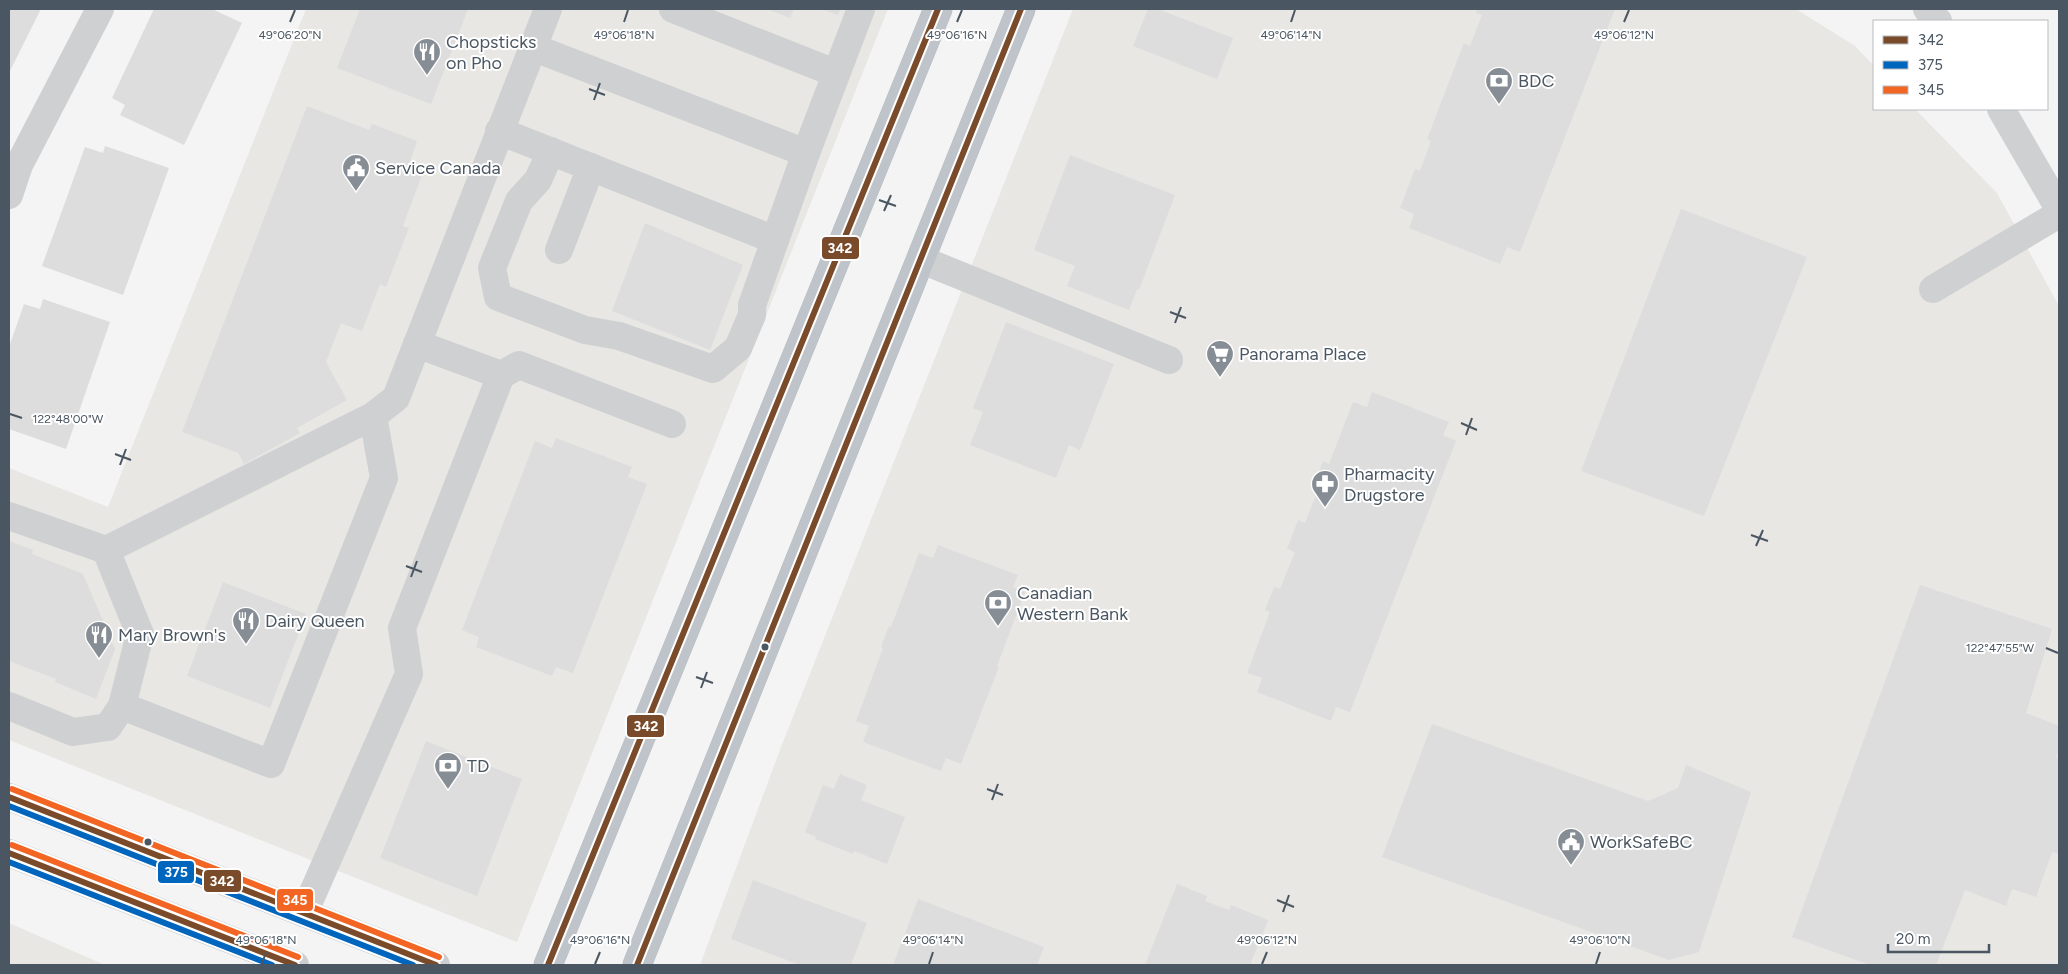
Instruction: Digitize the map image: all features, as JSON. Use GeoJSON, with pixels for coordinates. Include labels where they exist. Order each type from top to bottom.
{"type":"FeatureCollection","features":[{"type":"Feature","properties":{"kind":"highway"},"geometry":{"type":"LineString","coordinates":[[548,965],[938,9]]}},
{"type":"Feature","properties":{"kind":"highway"},"geometry":{"type":"LineString","coordinates":[[637,965],[922,260],[1021,9]]}},
{"type":"Feature","properties":{"kind":"main road"},"geometry":{"type":"LineString","coordinates":[[9,797],[436,965]]}},
{"type":"Feature","properties":{"kind":"main road"},"geometry":{"type":"LineString","coordinates":[[9,853],[294,965]]}},
{"type":"Feature","properties":{"kind":"street"},"geometry":{"type":"LineString","coordinates":[[9,195],[19,165],[100,9]]}},
{"type":"Feature","properties":{"kind":"street"},"geometry":{"type":"LineString","coordinates":[[9,516],[106,550],[373,416],[396,398],[548,9]]}},
{"type":"Feature","properties":{"kind":"street"},"geometry":{"type":"LineString","coordinates":[[673,9],[835,73]]}},
{"type":"Feature","properties":{"kind":"street"},"geometry":{"type":"LineString","coordinates":[[551,151],[538,180],[519,201],[492,268],[498,297],[585,330],[619,336],[713,369],[738,348],[752,315],[752,306],[775,240],[835,73],[861,9]]}},
{"type":"Feature","properties":{"kind":"street"},"geometry":{"type":"LineString","coordinates":[[1927,9],[1937,20]]}},
{"type":"Feature","properties":{"kind":"street"},"geometry":{"type":"LineString","coordinates":[[532,48],[806,153]]}},
{"type":"Feature","properties":{"kind":"street"},"geometry":{"type":"LineString","coordinates":[[2002,110],[2059,209]]}},
{"type":"Feature","properties":{"kind":"street"},"geometry":{"type":"LineString","coordinates":[[500,131],[775,240]]}},
{"type":"Feature","properties":{"kind":"street"},"geometry":{"type":"LineString","coordinates":[[559,250],[591,167]]}},
{"type":"Feature","properties":{"kind":"street"},"geometry":{"type":"LineString","coordinates":[[1933,289],[2059,214]]}},
{"type":"Feature","properties":{"kind":"street"},"geometry":{"type":"LineString","coordinates":[[922,260],[1169,360]]}},
{"type":"Feature","properties":{"kind":"street"},"geometry":{"type":"LineString","coordinates":[[417,344],[501,375]]}},
{"type":"Feature","properties":{"kind":"street"},"geometry":{"type":"LineString","coordinates":[[304,913],[409,674],[402,628],[501,375],[519,366],[672,424]]}},
{"type":"Feature","properties":{"kind":"street"},"geometry":{"type":"LineString","coordinates":[[122,706],[271,764],[384,478],[373,416]]}},
{"type":"Feature","properties":{"kind":"street"},"geometry":{"type":"LineString","coordinates":[[9,706],[72,732],[108,727],[122,706],[140,634],[106,550]]}},
{"type":"Feature","properties":{"kind":"shaded area"},"geometry":{"type":"Polygon","coordinates":[[[306,9],[888,9],[517,942],[9,740],[9,468],[108,507],[306,9]]]}},
{"type":"Feature","properties":{"kind":"shaded area"},"geometry":{"type":"Polygon","coordinates":[[[1073,9],[1796,9],[1855,46],[1873,65],[1873,110],[1916,110],[1997,193],[2059,306],[2059,965],[700,965],[781,747],[1073,9]]]}},
{"type":"Feature","properties":{"kind":"shaded area"},"geometry":{"type":"Polygon","coordinates":[[[9,923],[105,965],[9,965],[9,923]]]}},
{"type":"Feature","properties":{"kind":"building"},"geometry":{"type":"Polygon","coordinates":[[[9,9],[41,9],[9,73],[9,9]]]}},
{"type":"Feature","properties":{"kind":"building"},"geometry":{"type":"Polygon","coordinates":[[[154,9],[212,9],[242,23],[184,145],[120,115],[125,105],[112,98],[154,9]]]}},
{"type":"Feature","properties":{"kind":"building"},"geometry":{"type":"Polygon","coordinates":[[[360,9],[468,9],[431,104],[337,68],[360,9]]]}},
{"type":"Feature","properties":{"kind":"building"},"geometry":{"type":"Polygon","coordinates":[[[767,9],[794,9],[790,18],[767,9]]]}},
{"type":"Feature","properties":{"kind":"building"},"geometry":{"type":"Polygon","coordinates":[[[821,9],[841,9],[838,15],[821,9]]]}},
{"type":"Feature","properties":{"kind":"building"},"geometry":{"type":"Polygon","coordinates":[[[1148,9],[1158,9],[1233,38],[1217,79],[1133,46],[1148,9]]]}},
{"type":"Feature","properties":{"kind":"building"},"geometry":{"type":"Polygon","coordinates":[[[1477,9],[1615,9],[1520,252],[1507,247],[1500,264],[1409,228],[1414,214],[1400,208],[1415,169],[1420,171],[1431,141],[1427,139],[1464,43],[1470,46],[1482,15],[1476,13],[1477,9]]]}},
{"type":"Feature","properties":{"kind":"building"},"geometry":{"type":"Polygon","coordinates":[[[307,106],[369,130],[372,124],[417,141],[407,170],[422,175],[403,226],[409,228],[386,287],[380,284],[362,331],[341,323],[326,362],[347,400],[297,428],[300,433],[244,464],[238,453],[182,432],[307,106]]]}},
{"type":"Feature","properties":{"kind":"building"},"geometry":{"type":"Polygon","coordinates":[[[105,146],[169,168],[123,295],[42,266],[85,147],[103,153],[105,146]]]}},
{"type":"Feature","properties":{"kind":"building"},"geometry":{"type":"Polygon","coordinates":[[[1070,155],[1175,195],[1139,290],[1137,289],[1129,310],[1067,286],[1075,266],[1034,250],[1070,155]]]}},
{"type":"Feature","properties":{"kind":"building"},"geometry":{"type":"Polygon","coordinates":[[[1681,209],[1807,257],[1704,516],[1581,471],[1681,209]]]}},
{"type":"Feature","properties":{"kind":"building"},"geometry":{"type":"Polygon","coordinates":[[[645,223],[743,265],[710,350],[612,311],[645,223]]]}},
{"type":"Feature","properties":{"kind":"building"},"geometry":{"type":"Polygon","coordinates":[[[43,299],[110,322],[66,449],[9,429],[9,347],[24,304],[40,309],[43,299]]]}},
{"type":"Feature","properties":{"kind":"building"},"geometry":{"type":"Polygon","coordinates":[[[1006,322],[1114,364],[1080,450],[1069,445],[1056,478],[970,445],[983,412],[973,408],[1006,322]]]}},
{"type":"Feature","properties":{"kind":"building"},"geometry":{"type":"Polygon","coordinates":[[[1372,392],[1449,422],[1443,435],[1456,441],[1350,712],[1336,707],[1331,721],[1257,692],[1262,678],[1247,673],[1270,612],[1265,610],[1274,587],[1280,589],[1295,552],[1287,549],[1298,520],[1305,523],[1320,485],[1315,483],[1323,461],[1329,464],[1353,402],[1367,407],[1372,392]]]}},
{"type":"Feature","properties":{"kind":"building"},"geometry":{"type":"Polygon","coordinates":[[[556,438],[632,467],[628,477],[647,484],[573,673],[556,667],[552,676],[476,647],[479,637],[462,630],[535,441],[552,448],[556,438]]]}},
{"type":"Feature","properties":{"kind":"building"},"geometry":{"type":"Polygon","coordinates":[[[9,541],[33,550],[32,554],[83,574],[115,649],[96,699],[55,682],[56,679],[9,661],[9,541]]]}},
{"type":"Feature","properties":{"kind":"building"},"geometry":{"type":"Polygon","coordinates":[[[938,545],[1018,575],[1013,587],[1025,592],[997,666],[999,667],[961,764],[946,758],[941,771],[863,742],[869,726],[856,721],[883,648],[881,647],[889,626],[891,627],[919,553],[933,558],[938,545]]]}},
{"type":"Feature","properties":{"kind":"building","name":"Dairy Queen"},"geometry":{"type":"Polygon","coordinates":[[[223,582],[306,614],[270,708],[187,676],[223,582]]]}},
{"type":"Feature","properties":{"kind":"building"},"geometry":{"type":"Polygon","coordinates":[[[1920,585],[2052,629],[2026,713],[2059,726],[2059,749],[2056,757],[2059,758],[2059,854],[2052,852],[2036,897],[2012,889],[2006,906],[1965,890],[1936,965],[1870,965],[1792,937],[1920,585]]]}},
{"type":"Feature","properties":{"kind":"building"},"geometry":{"type":"Polygon","coordinates":[[[1432,724],[1648,801],[1678,788],[1686,765],[1751,792],[1699,952],[1669,960],[1382,857],[1432,724]]]}},
{"type":"Feature","properties":{"kind":"building"},"geometry":{"type":"Polygon","coordinates":[[[426,741],[522,779],[477,896],[380,858],[426,741]]]}},
{"type":"Feature","properties":{"kind":"building"},"geometry":{"type":"Polygon","coordinates":[[[840,774],[867,785],[861,800],[905,817],[887,864],[854,851],[853,854],[815,839],[816,837],[805,832],[823,785],[834,789],[840,774]]]}},
{"type":"Feature","properties":{"kind":"building"},"geometry":{"type":"Polygon","coordinates":[[[753,880],[867,923],[851,965],[800,965],[731,939],[753,880]]]}},
{"type":"Feature","properties":{"kind":"building"},"geometry":{"type":"Polygon","coordinates":[[[1177,884],[1207,896],[1205,901],[1229,910],[1231,905],[1268,920],[1250,965],[1145,965],[1177,884]]]}},
{"type":"Feature","properties":{"kind":"building"},"geometry":{"type":"Polygon","coordinates":[[[918,899],[1044,947],[1037,965],[893,965],[918,899]]]}},
{"type":"Feature","properties":{"kind":"transit line","name":"342"},"geometry":{"type":"LineString","coordinates":[[548,965],[938,9]]}},
{"type":"Feature","properties":{"kind":"transit line","name":"342"},"geometry":{"type":"LineString","coordinates":[[637,965],[1021,9]]}},
{"type":"Feature","properties":{"kind":"transit line","name":"345"},"geometry":{"type":"LineString","coordinates":[[12,789],[439,957]]}},
{"type":"Feature","properties":{"kind":"transit line","name":"342"},"geometry":{"type":"LineString","coordinates":[[9,797],[436,965]]}},
{"type":"Feature","properties":{"kind":"transit line","name":"375"},"geometry":{"type":"LineString","coordinates":[[9,806],[413,965]]}},
{"type":"Feature","properties":{"kind":"transit line","name":"345"},"geometry":{"type":"LineString","coordinates":[[12,845],[298,957]]}},
{"type":"Feature","properties":{"kind":"transit line","name":"342"},"geometry":{"type":"LineString","coordinates":[[9,853],[295,965]]}},
{"type":"Feature","properties":{"kind":"transit line","name":"375"},"geometry":{"type":"LineString","coordinates":[[9,862],[272,965]]}},
{"type":"Feature","properties":{"kind":"place","name":"Chopsticks on Pho"},"geometry":{"type":"Point","coordinates":[427,76]}},
{"type":"Feature","properties":{"kind":"place","name":"BDC"},"geometry":{"type":"Point","coordinates":[1499,105]}},
{"type":"Feature","properties":{"kind":"place","name":"Service Canada"},"geometry":{"type":"Point","coordinates":[356,192]}},
{"type":"Feature","properties":{"kind":"place","name":"Panorama Place"},"geometry":{"type":"Point","coordinates":[1220,378]}},
{"type":"Feature","properties":{"kind":"place","name":"Pharmacity Drugstore"},"geometry":{"type":"Point","coordinates":[1325,508]}},
{"type":"Feature","properties":{"kind":"place","name":"Canadian Western Bank"},"geometry":{"type":"Point","coordinates":[998,627]}},
{"type":"Feature","properties":{"kind":"place","name":"Dairy Queen"},"geometry":{"type":"Point","coordinates":[246,645]}},
{"type":"Feature","properties":{"kind":"place","name":"Mary Brown's"},"geometry":{"type":"Point","coordinates":[99,659]}},
{"type":"Feature","properties":{"kind":"place","name":"TD"},"geometry":{"type":"Point","coordinates":[448,790]}},
{"type":"Feature","properties":{"kind":"place","name":"WorkSafeBC"},"geometry":{"type":"Point","coordinates":[1571,866]}}]}
